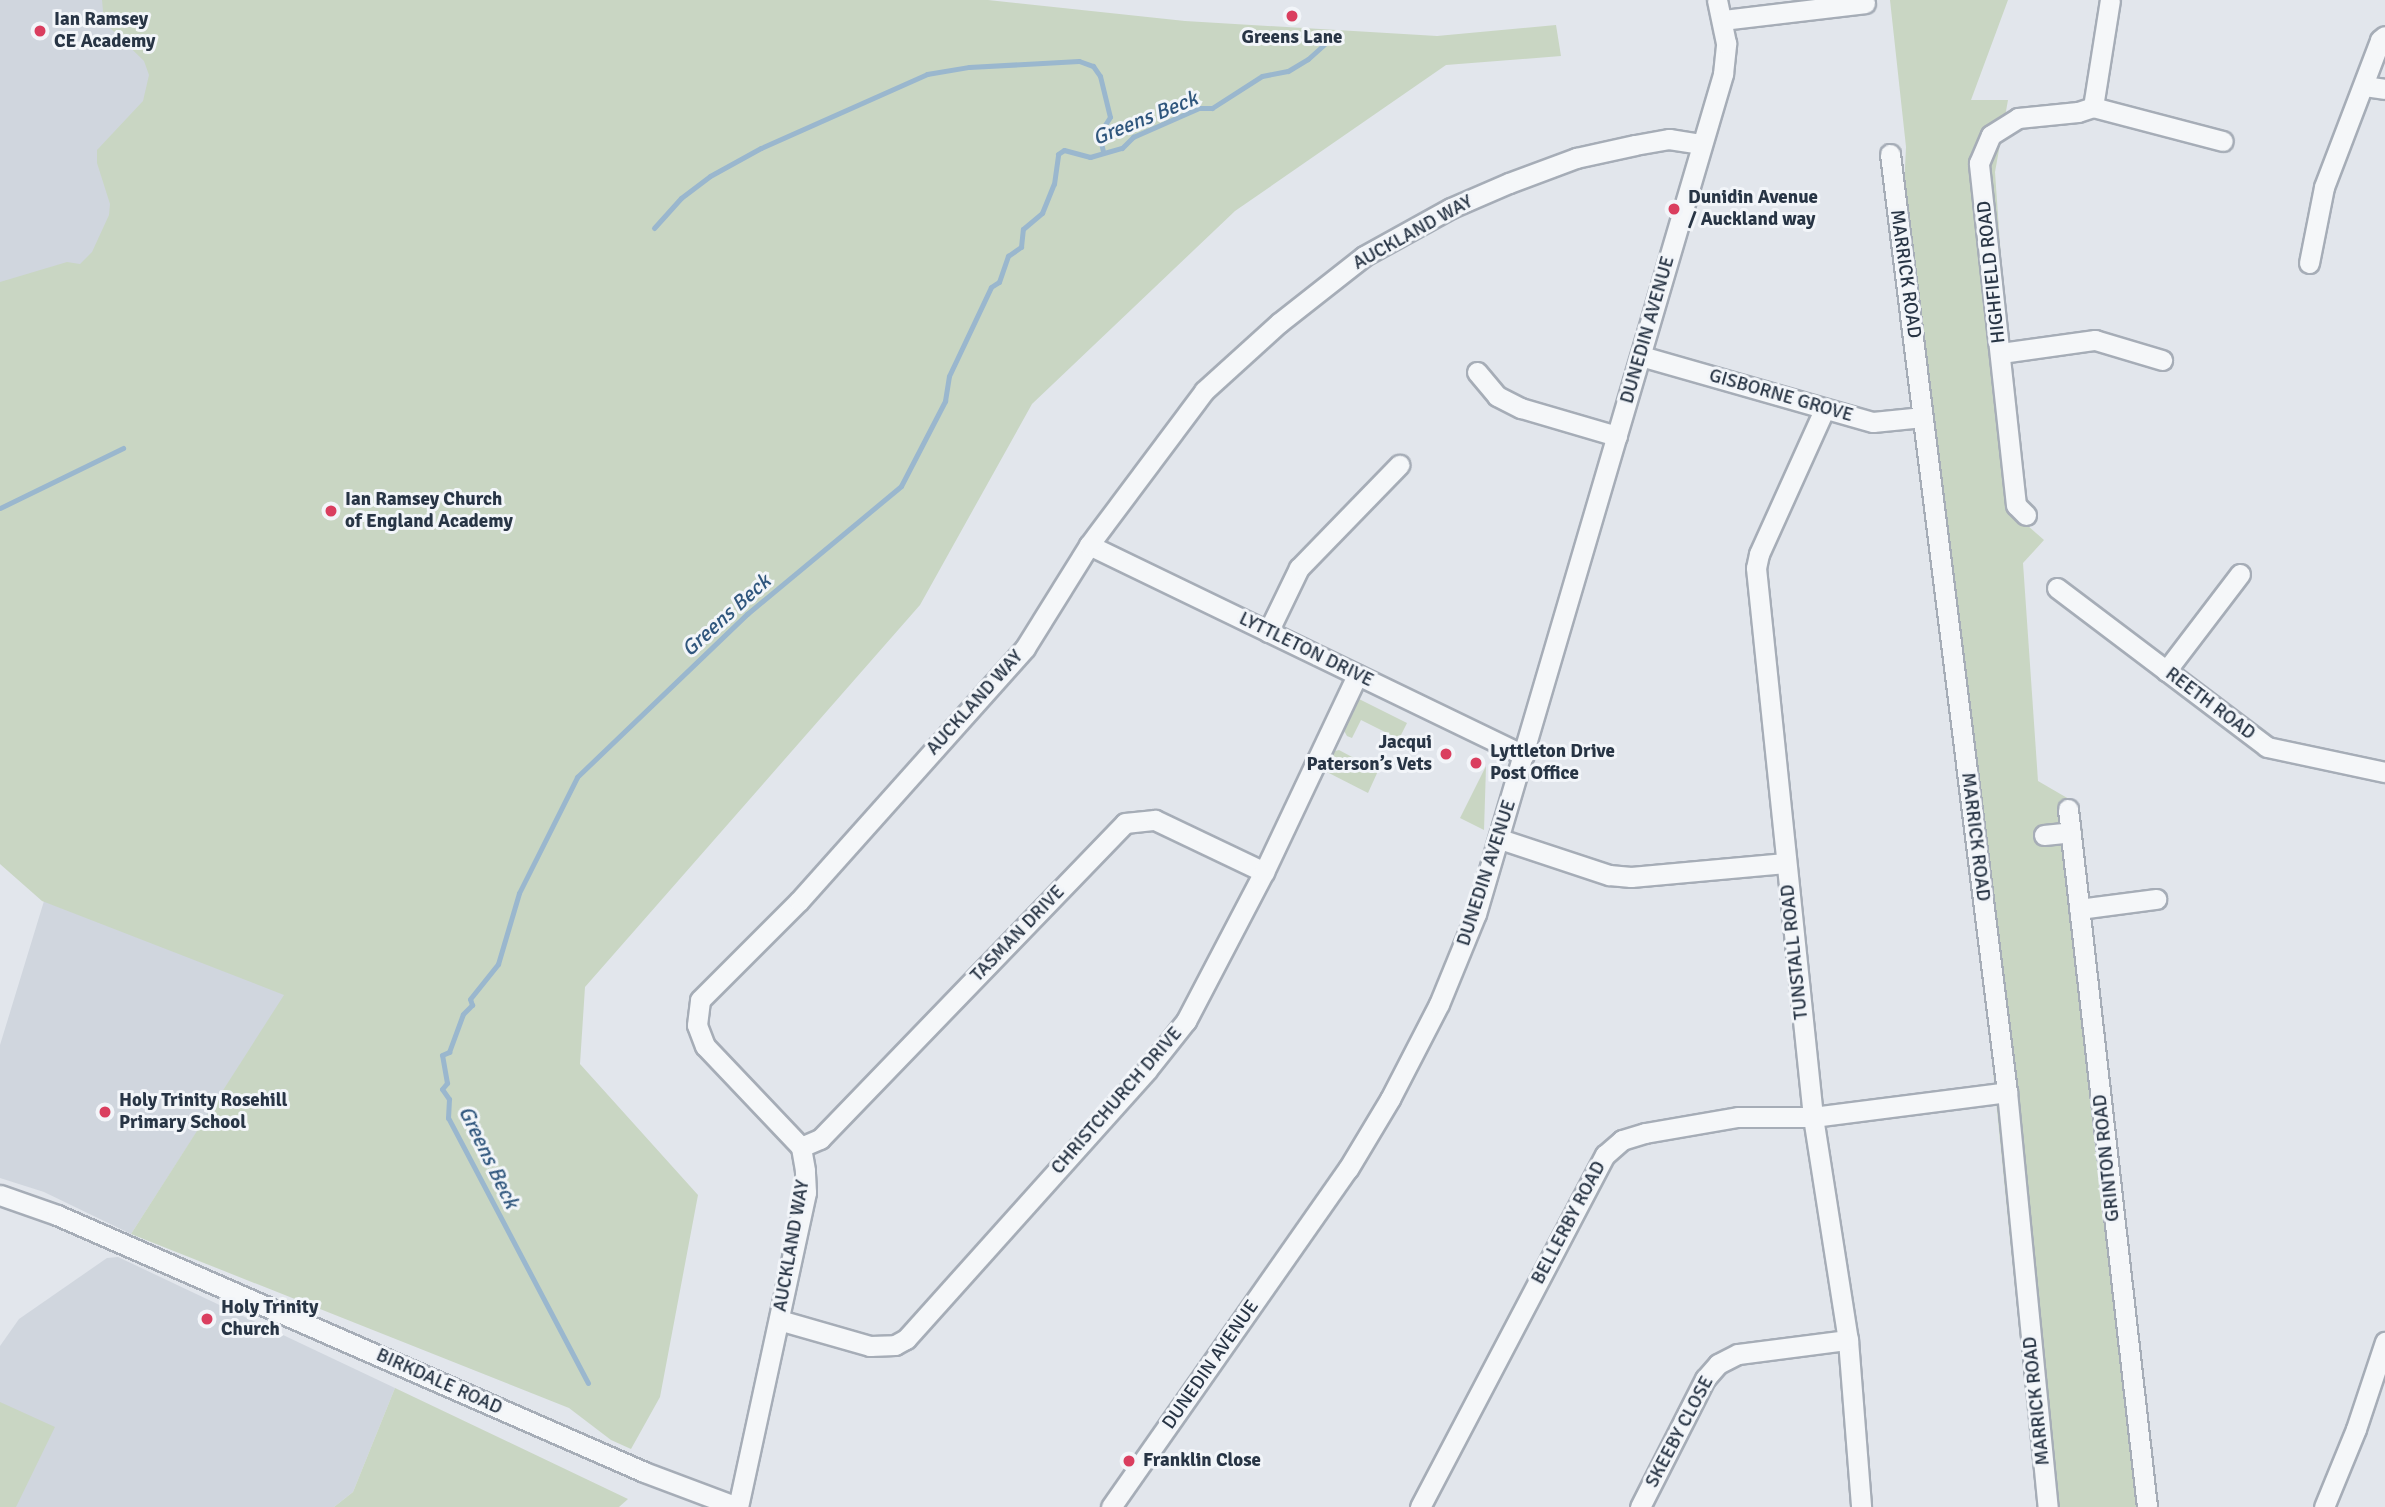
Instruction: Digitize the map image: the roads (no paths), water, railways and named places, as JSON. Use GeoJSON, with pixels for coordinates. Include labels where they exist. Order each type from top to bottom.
{"type":"FeatureCollection","features":[{"type":"Feature","properties":{"kind":"street","name":"DUNEDIN AVENUE"},"geometry":{"type":"LineString","coordinates":[[1111,1507],[1348,1169],[1390,1100],[1444,992],[1476,914],[1723,74],[1726,43],[1717,0]]}},
{"type":"Feature","properties":{"kind":"street"},"geometry":{"type":"LineString","coordinates":[[2110,0],[2093,107],[2223,141]]}},
{"type":"Feature","properties":{"kind":"street"},"geometry":{"type":"LineString","coordinates":[[1723,20],[1865,3]]}},
{"type":"Feature","properties":{"kind":"street"},"geometry":{"type":"LineString","coordinates":[[2309,264],[2324,187],[2380,40],[2385,36]]}},
{"type":"Feature","properties":{"kind":"street"},"geometry":{"type":"LineString","coordinates":[[2364,86],[2385,89]]}},
{"type":"Feature","properties":{"kind":"street","name":"HIGHFIELD ROAD"},"geometry":{"type":"LineString","coordinates":[[2026,515],[2016,505],[1979,163],[1991,135],[2018,118],[2078,113],[2093,107]]}},
{"type":"Feature","properties":{"kind":"street","name":"AUCKLAND WAY"},"geometry":{"type":"LineString","coordinates":[[738,1507],[806,1192],[801,1147],[705,1046],[697,1025],[699,1000],[799,901],[1025,648],[1088,545],[1204,391],[1279,323],[1364,256],[1451,208],[1576,158],[1669,139],[1702,144]]}},
{"type":"Feature","properties":{"kind":"street","name":"MARRICK ROAD"},"geometry":{"type":"LineString","coordinates":[[1895,163],[1923,417],[2007,1092],[2048,1507]]}},
{"type":"Feature","properties":{"kind":"street"},"geometry":{"type":"LineString","coordinates":[[2001,353],[2095,340],[2162,360]]}},
{"type":"Feature","properties":{"kind":"street","name":"GISBORNE GROVE"},"geometry":{"type":"LineString","coordinates":[[1641,356],[1873,422],[1923,417]]}},
{"type":"Feature","properties":{"kind":"street"},"geometry":{"type":"LineString","coordinates":[[1477,372],[1497,396],[1521,408],[1617,436]]}},
{"type":"Feature","properties":{"kind":"street","name":"TUNSTALL ROAD"},"geometry":{"type":"LineString","coordinates":[[1824,410],[1759,554],[1756,568],[1813,1117],[1848,1340],[1861,1507]]}},
{"type":"Feature","properties":{"kind":"street"},"geometry":{"type":"LineString","coordinates":[[1268,632],[1299,568],[1399,465]]}},
{"type":"Feature","properties":{"kind":"street","name":"LYTTLETON DRIVE"},"geometry":{"type":"LineString","coordinates":[[1088,545],[1524,755]]}},
{"type":"Feature","properties":{"kind":"street"},"geometry":{"type":"LineString","coordinates":[[2166,671],[2240,574]]}},
{"type":"Feature","properties":{"kind":"street","name":"REETH ROAD"},"geometry":{"type":"LineString","coordinates":[[2057,588],[2267,747],[2385,772]]}},
{"type":"Feature","properties":{"kind":"street","name":"CHRISTCHURCH DRIVE"},"geometry":{"type":"LineString","coordinates":[[779,1320],[870,1346],[895,1345],[906,1339],[1147,1070],[1186,1021],[1264,872],[1357,675]]}},
{"type":"Feature","properties":{"kind":"street","name":"GRINTON ROAD"},"geometry":{"type":"LineString","coordinates":[[2068,809],[2147,1507]]}},
{"type":"Feature","properties":{"kind":"street","name":"TASMAN DRIVE"},"geometry":{"type":"LineString","coordinates":[[801,1147],[820,1139],[1125,823],[1155,820],[1264,872]]}},
{"type":"Feature","properties":{"kind":"street"},"geometry":{"type":"LineString","coordinates":[[2044,835],[2071,832]]}},
{"type":"Feature","properties":{"kind":"street"},"geometry":{"type":"LineString","coordinates":[[1500,839],[1609,875],[1631,877],[1785,863]]}},
{"type":"Feature","properties":{"kind":"street"},"geometry":{"type":"LineString","coordinates":[[2079,909],[2156,899]]}},
{"type":"Feature","properties":{"kind":"street","name":"BELLERBY ROAD"},"geometry":{"type":"LineString","coordinates":[[1420,1507],[1605,1155],[1622,1140],[1645,1133],[1738,1117],[1813,1117],[2007,1092]]}},
{"type":"Feature","properties":{"kind":"street","name":"BIRKDALE ROAD"},"geometry":{"type":"LineString","coordinates":[[0,1195],[143,1252],[644,1472],[738,1507]]}},
{"type":"Feature","properties":{"kind":"street","name":"SKEEBY CLOSE"},"geometry":{"type":"LineString","coordinates":[[1640,1507],[1705,1378],[1718,1364],[1738,1354],[1848,1340]]}},
{"type":"Feature","properties":{"kind":"street"},"geometry":{"type":"LineString","coordinates":[[2324,1507],[2383,1354]]}},
{"type":"Feature","properties":{"kind":"waterway","name":"Greens Beck"},"geometry":{"type":"LineString","coordinates":[[588,1383],[448,1118],[449,1099],[442,1089],[447,1083],[442,1055],[449,1052],[463,1014],[472,1005],[470,999],[498,964],[519,893],[577,777],[747,614],[901,486],[945,401],[949,376],[991,287],[999,282],[1008,256],[1021,247],[1023,229],[1042,213],[1054,184],[1058,154],[1064,150],[1090,157],[1122,148],[1133,137],[1199,108],[1212,108],[1262,76],[1288,71],[1308,59],[1329,40]]}},
{"type":"Feature","properties":{"kind":"waterway"},"geometry":{"type":"LineString","coordinates":[[654,228],[681,198],[710,176],[761,148],[927,74],[969,67],[1079,61],[1093,66],[1100,76],[1110,117],[1099,134],[1103,151]]}},
{"type":"Feature","properties":{"kind":"waterway"},"geometry":{"type":"LineString","coordinates":[[0,508],[123,448]]}},
{"type":"Feature","properties":{"kind":"place","name":"Greens Lane"},"geometry":{"type":"Point","coordinates":[1292,16]}},
{"type":"Feature","properties":{"kind":"place","name":"Ian Ramsey CE Academy"},"geometry":{"type":"Point","coordinates":[40,31]}},
{"type":"Feature","properties":{"kind":"place","name":"Dunidin Avenue / Auckland way"},"geometry":{"type":"Point","coordinates":[1674,209]}},
{"type":"Feature","properties":{"kind":"place","name":"Ian Ramsey Church of England Academy"},"geometry":{"type":"Point","coordinates":[331,511]}},
{"type":"Feature","properties":{"kind":"place","name":"Jacqui Paterson’s Vets"},"geometry":{"type":"Point","coordinates":[1446,754]}},
{"type":"Feature","properties":{"kind":"place","name":"Lyttleton Drive Post Office"},"geometry":{"type":"Point","coordinates":[1476,763]}},
{"type":"Feature","properties":{"kind":"place","name":"Holy Trinity Rosehill Primary School"},"geometry":{"type":"Point","coordinates":[105,1112]}},
{"type":"Feature","properties":{"kind":"place","name":"Holy Trinity Church"},"geometry":{"type":"Point","coordinates":[207,1319]}},
{"type":"Feature","properties":{"kind":"place","name":"Franklin Close"},"geometry":{"type":"Point","coordinates":[1129,1461]}}]}
